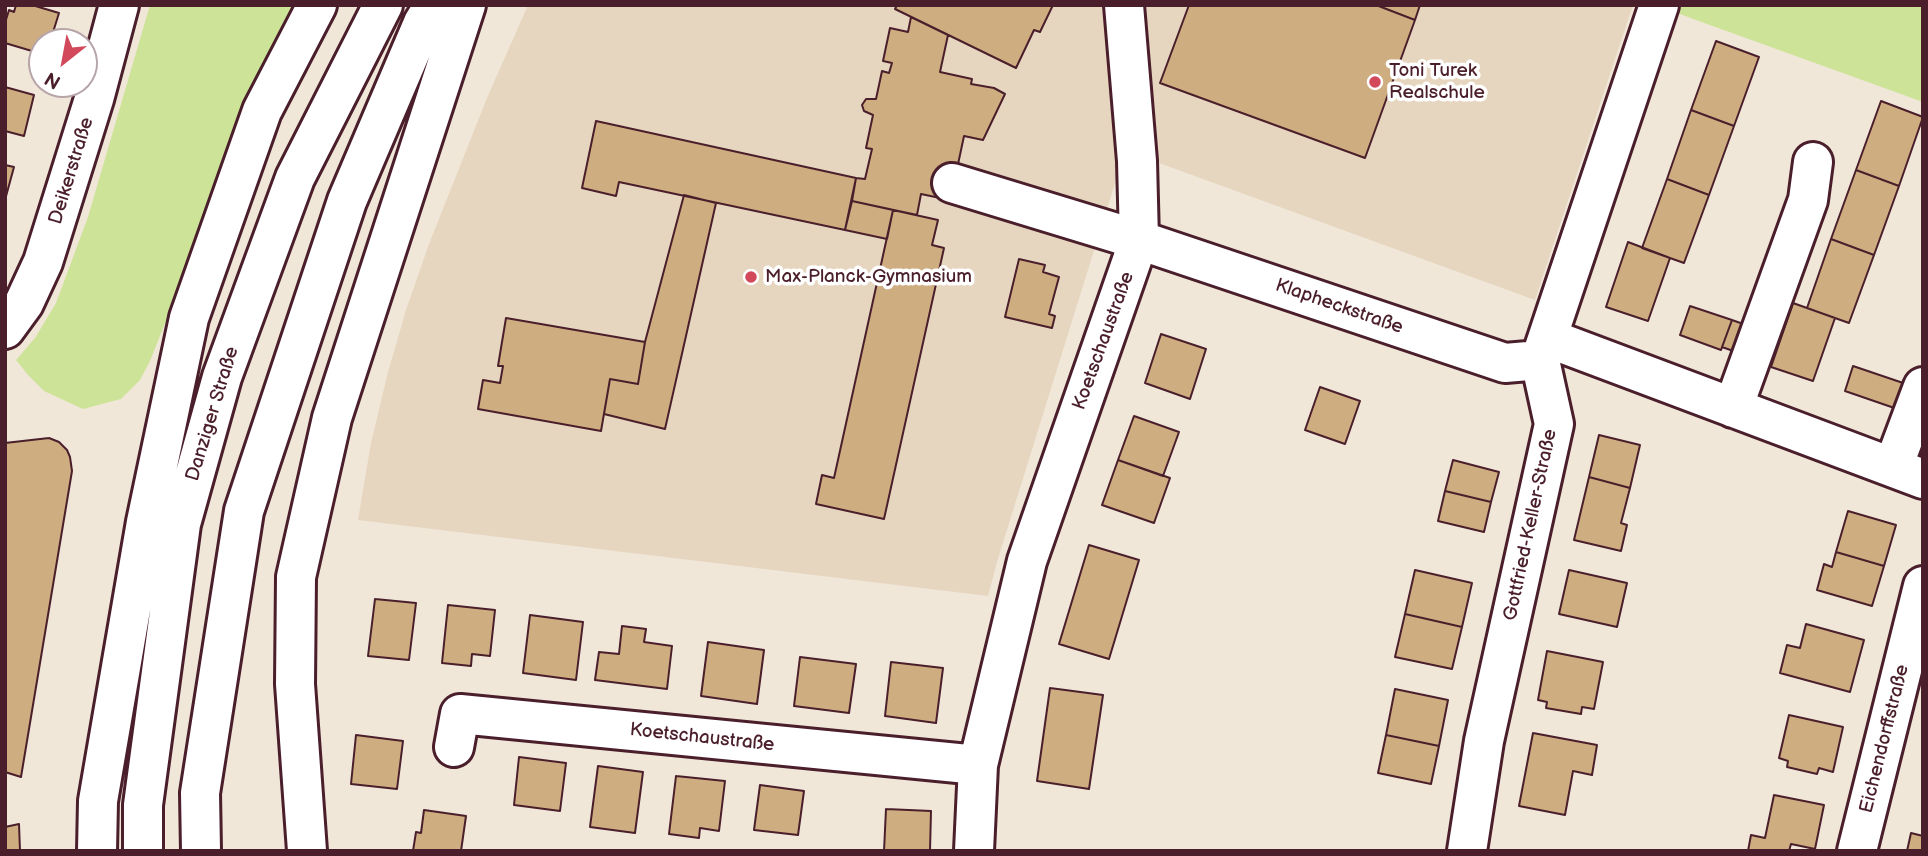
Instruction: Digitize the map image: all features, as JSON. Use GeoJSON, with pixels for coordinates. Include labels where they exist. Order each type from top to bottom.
{"type":"FeatureCollection","features":[{"type":"Feature","properties":{"kind":"main road","name":"Deikerstraße"},"geometry":{"type":"LineString","coordinates":[[5,329],[24,303],[43,262],[94,99],[119,5]]}},
{"type":"Feature","properties":{"kind":"main road"},"geometry":{"type":"LineString","coordinates":[[97,851],[98,802],[146,522],[189,318],[262,111],[317,5]]}},
{"type":"Feature","properties":{"kind":"main road","name":"Danziger Straße"},"geometry":{"type":"LineString","coordinates":[[143,851],[143,805],[181,524],[222,377],[295,178],[383,5]]}},
{"type":"Feature","properties":{"kind":"main road"},"geometry":{"type":"LineString","coordinates":[[201,851],[200,793],[244,511],[347,201],[423,23],[434,5]]}},
{"type":"Feature","properties":{"kind":"main road"},"geometry":{"type":"LineString","coordinates":[[307,851],[295,684],[296,578],[332,418],[466,5]]}},
{"type":"Feature","properties":{"kind":"main road"},"geometry":{"type":"LineString","coordinates":[[1124,5],[1137,161],[1139,240]]}},
{"type":"Feature","properties":{"kind":"main road"},"geometry":{"type":"LineString","coordinates":[[1544,349],[1659,5]]}},
{"type":"Feature","properties":{"kind":"main road"},"geometry":{"type":"LineString","coordinates":[[1733,408],[1808,200],[1813,162]]}},
{"type":"Feature","properties":{"kind":"main road","name":"Klapheckstraße"},"geometry":{"type":"LineString","coordinates":[[952,183],[1139,240],[1505,363],[1544,349],[1733,408],[1908,473],[1923,387]]}},
{"type":"Feature","properties":{"kind":"main road","name":"Koetschaustraße"},"geometry":{"type":"LineString","coordinates":[[974,851],[978,765],[1027,561],[1139,240]]}},
{"type":"Feature","properties":{"kind":"main road","name":"Gottfried-Keller-Straße"},"geometry":{"type":"LineString","coordinates":[[1467,851],[1484,741],[1554,424],[1544,349]]}},
{"type":"Feature","properties":{"kind":"main road","name":"Eichendorffstraße"},"geometry":{"type":"LineString","coordinates":[[1857,851],[1923,586]]}},
{"type":"Feature","properties":{"kind":"main road","name":"Koetschaustraße"},"geometry":{"type":"LineString","coordinates":[[454,747],[460,714],[978,765]]}},
{"type":"Feature","properties":{"kind":"shaded area","name":"Max-Planck-Gymnasium"},"geometry":{"type":"Polygon","coordinates":[[[528,5],[1111,5],[1125,151],[988,596],[358,520],[371,443],[406,310],[487,98],[528,5]]]}},
{"type":"Feature","properties":{"kind":"shaded area","name":"Toni Turek Realschule"},"geometry":{"type":"Polygon","coordinates":[[[1135,5],[1633,5],[1535,300],[1148,159],[1135,5]]]}},
{"type":"Feature","properties":{"kind":"green space"},"geometry":{"type":"Polygon","coordinates":[[[150,5],[300,5],[271,56],[150,361],[140,380],[121,399],[83,409],[44,391],[16,360],[35,338],[56,303],[88,217],[150,5]]]}},
{"type":"Feature","properties":{"kind":"green space"},"geometry":{"type":"Polygon","coordinates":[[[1656,5],[1923,5],[1923,102],[1696,20],[1656,5]]]}},
{"type":"Feature","properties":{"kind":"building"},"geometry":{"type":"Polygon","coordinates":[[[16,5],[32,5],[59,13],[54,28],[28,28],[28,50],[5,43],[5,23],[9,10],[14,12],[16,5]]]}},
{"type":"Feature","properties":{"kind":"building"},"geometry":{"type":"Polygon","coordinates":[[[897,5],[1053,5],[1040,32],[1034,30],[1016,68],[895,9],[897,5]]]}},
{"type":"Feature","properties":{"kind":"building"},"geometry":{"type":"Polygon","coordinates":[[[1189,5],[1376,5],[1415,20],[1365,158],[1160,83],[1189,5]]]}},
{"type":"Feature","properties":{"kind":"building"},"geometry":{"type":"Polygon","coordinates":[[[1376,5],[1420,5],[1415,20],[1376,5]]]}},
{"type":"Feature","properties":{"kind":"building"},"geometry":{"type":"Polygon","coordinates":[[[911,17],[948,35],[940,72],[972,79],[971,84],[994,88],[1005,94],[983,140],[964,136],[957,169],[946,166],[940,198],[921,194],[917,215],[852,201],[856,178],[865,179],[872,149],[866,148],[873,115],[864,111],[862,105],[866,99],[876,99],[882,71],[889,73],[892,63],[883,61],[890,28],[908,32],[911,17]]]}},
{"type":"Feature","properties":{"kind":"building"},"geometry":{"type":"Polygon","coordinates":[[[1716,41],[1759,57],[1734,126],[1691,110],[1716,41]]]}},
{"type":"Feature","properties":{"kind":"building"},"geometry":{"type":"Polygon","coordinates":[[[5,87],[28,93],[28,98],[33,98],[24,136],[5,131],[5,87]]]}},
{"type":"Feature","properties":{"kind":"building"},"geometry":{"type":"Polygon","coordinates":[[[1881,101],[1923,117],[1899,186],[1856,170],[1881,101]]]}},
{"type":"Feature","properties":{"kind":"building"},"geometry":{"type":"Polygon","coordinates":[[[1691,110],[1734,126],[1709,195],[1667,179],[1691,110]]]}},
{"type":"Feature","properties":{"kind":"building"},"geometry":{"type":"Polygon","coordinates":[[[596,121],[856,178],[845,230],[619,182],[616,196],[582,188],[596,121]]]}},
{"type":"Feature","properties":{"kind":"building"},"geometry":{"type":"Polygon","coordinates":[[[5,165],[14,167],[5,200],[5,165]]]}},
{"type":"Feature","properties":{"kind":"building"},"geometry":{"type":"Polygon","coordinates":[[[1856,170],[1899,186],[1874,255],[1831,239],[1856,170]]]}},
{"type":"Feature","properties":{"kind":"building"},"geometry":{"type":"Polygon","coordinates":[[[1667,179],[1709,195],[1684,263],[1642,248],[1667,179]]]}},
{"type":"Feature","properties":{"kind":"building"},"geometry":{"type":"Polygon","coordinates":[[[684,195],[716,203],[665,429],[604,414],[610,379],[638,384],[645,342],[684,195]]]}},
{"type":"Feature","properties":{"kind":"building"},"geometry":{"type":"Polygon","coordinates":[[[852,201],[893,210],[887,239],[845,230],[852,201]]]}},
{"type":"Feature","properties":{"kind":"building"},"geometry":{"type":"Polygon","coordinates":[[[893,210],[938,220],[932,245],[944,248],[884,519],[816,504],[822,475],[834,478],[893,210]]]}},
{"type":"Feature","properties":{"kind":"building"},"geometry":{"type":"Polygon","coordinates":[[[1831,239],[1874,255],[1849,323],[1807,308],[1831,239]]]}},
{"type":"Feature","properties":{"kind":"building"},"geometry":{"type":"Polygon","coordinates":[[[1628,242],[1670,258],[1648,321],[1606,307],[1628,242]]]}},
{"type":"Feature","properties":{"kind":"building"},"geometry":{"type":"Polygon","coordinates":[[[1019,259],[1045,265],[1043,272],[1059,277],[1049,314],[1055,316],[1052,328],[1005,317],[1019,259]]]}},
{"type":"Feature","properties":{"kind":"building"},"geometry":{"type":"Polygon","coordinates":[[[1793,303],[1835,318],[1813,381],[1771,367],[1793,303]]]}},
{"type":"Feature","properties":{"kind":"building"},"geometry":{"type":"Polygon","coordinates":[[[1690,306],[1732,320],[1721,350],[1680,335],[1690,306]]]}},
{"type":"Feature","properties":{"kind":"building"},"geometry":{"type":"Polygon","coordinates":[[[506,318],[645,342],[638,384],[610,379],[601,431],[478,409],[483,380],[500,383],[503,366],[498,366],[506,318]]]}},
{"type":"Feature","properties":{"kind":"building"},"geometry":{"type":"Polygon","coordinates":[[[1732,320],[1746,325],[1736,352],[1722,347],[1732,320]]]}},
{"type":"Feature","properties":{"kind":"building"},"geometry":{"type":"Polygon","coordinates":[[[1161,334],[1206,349],[1190,399],[1145,383],[1161,334]]]}},
{"type":"Feature","properties":{"kind":"building"},"geometry":{"type":"Polygon","coordinates":[[[1853,366],[1912,386],[1903,411],[1845,391],[1853,366]]]}},
{"type":"Feature","properties":{"kind":"building"},"geometry":{"type":"Polygon","coordinates":[[[1320,387],[1360,401],[1345,444],[1305,430],[1320,387]]]}},
{"type":"Feature","properties":{"kind":"building"},"geometry":{"type":"Polygon","coordinates":[[[1134,416],[1179,432],[1163,476],[1118,460],[1134,416]]]}},
{"type":"Feature","properties":{"kind":"building"},"geometry":{"type":"Polygon","coordinates":[[[1599,435],[1640,445],[1630,488],[1589,477],[1599,435]]]}},
{"type":"Feature","properties":{"kind":"building"},"geometry":{"type":"Polygon","coordinates":[[[49,438],[59,442],[67,450],[72,471],[21,777],[5,772],[5,443],[49,438]]]}},
{"type":"Feature","properties":{"kind":"building"},"geometry":{"type":"Polygon","coordinates":[[[1118,460],[1170,478],[1154,523],[1102,505],[1118,460]]]}},
{"type":"Feature","properties":{"kind":"building"},"geometry":{"type":"Polygon","coordinates":[[[1453,460],[1499,472],[1491,502],[1445,491],[1453,460]]]}},
{"type":"Feature","properties":{"kind":"building"},"geometry":{"type":"Polygon","coordinates":[[[1589,477],[1630,488],[1621,523],[1627,525],[1621,551],[1574,540],[1589,477]]]}},
{"type":"Feature","properties":{"kind":"building"},"geometry":{"type":"Polygon","coordinates":[[[1445,491],[1491,502],[1484,532],[1438,521],[1445,491]]]}},
{"type":"Feature","properties":{"kind":"building"},"geometry":{"type":"Polygon","coordinates":[[[1848,511],[1896,525],[1884,566],[1836,552],[1848,511]]]}},
{"type":"Feature","properties":{"kind":"building"},"geometry":{"type":"Polygon","coordinates":[[[1089,545],[1139,560],[1109,659],[1059,644],[1089,545]]]}},
{"type":"Feature","properties":{"kind":"building"},"geometry":{"type":"Polygon","coordinates":[[[1836,552],[1884,566],[1872,606],[1817,590],[1824,564],[1832,567],[1836,552]]]}},
{"type":"Feature","properties":{"kind":"building"},"geometry":{"type":"Polygon","coordinates":[[[1415,570],[1472,583],[1462,627],[1405,614],[1415,570]]]}},
{"type":"Feature","properties":{"kind":"building"},"geometry":{"type":"Polygon","coordinates":[[[1569,570],[1627,583],[1617,627],[1559,614],[1569,570]]]}},
{"type":"Feature","properties":{"kind":"building"},"geometry":{"type":"Polygon","coordinates":[[[375,599],[416,603],[409,660],[368,656],[375,599]]]}},
{"type":"Feature","properties":{"kind":"building"},"geometry":{"type":"Polygon","coordinates":[[[448,605],[495,610],[490,656],[472,654],[471,666],[442,663],[448,605]]]}},
{"type":"Feature","properties":{"kind":"building"},"geometry":{"type":"Polygon","coordinates":[[[1405,614],[1462,627],[1452,669],[1395,657],[1405,614]]]}},
{"type":"Feature","properties":{"kind":"building"},"geometry":{"type":"Polygon","coordinates":[[[530,615],[583,622],[576,680],[523,673],[530,615]]]}},
{"type":"Feature","properties":{"kind":"building"},"geometry":{"type":"Polygon","coordinates":[[[1806,624],[1864,640],[1850,692],[1780,673],[1787,645],[1800,648],[1806,624]]]}},
{"type":"Feature","properties":{"kind":"building"},"geometry":{"type":"Polygon","coordinates":[[[622,626],[646,629],[644,642],[672,646],[667,689],[595,680],[599,652],[619,654],[622,626]]]}},
{"type":"Feature","properties":{"kind":"building"},"geometry":{"type":"Polygon","coordinates":[[[708,642],[764,650],[757,704],[701,696],[708,642]]]}},
{"type":"Feature","properties":{"kind":"building"},"geometry":{"type":"Polygon","coordinates":[[[1547,651],[1603,662],[1594,709],[1582,707],[1581,714],[1546,708],[1547,702],[1538,700],[1547,651]]]}},
{"type":"Feature","properties":{"kind":"building"},"geometry":{"type":"Polygon","coordinates":[[[800,657],[856,664],[849,713],[794,706],[800,657]]]}},
{"type":"Feature","properties":{"kind":"building"},"geometry":{"type":"Polygon","coordinates":[[[891,662],[943,668],[936,723],[885,716],[891,662]]]}},
{"type":"Feature","properties":{"kind":"building"},"geometry":{"type":"Polygon","coordinates":[[[1050,688],[1103,695],[1089,789],[1037,781],[1050,688]]]}},
{"type":"Feature","properties":{"kind":"building"},"geometry":{"type":"Polygon","coordinates":[[[1395,689],[1448,700],[1439,746],[1386,735],[1395,689]]]}},
{"type":"Feature","properties":{"kind":"building"},"geometry":{"type":"Polygon","coordinates":[[[1789,715],[1843,727],[1833,772],[1819,768],[1817,774],[1787,767],[1788,761],[1779,758],[1789,715]]]}},
{"type":"Feature","properties":{"kind":"building"},"geometry":{"type":"Polygon","coordinates":[[[1533,733],[1597,745],[1592,775],[1573,771],[1565,815],[1519,806],[1533,733]]]}},
{"type":"Feature","properties":{"kind":"building"},"geometry":{"type":"Polygon","coordinates":[[[356,735],[403,741],[397,789],[351,784],[356,735]]]}},
{"type":"Feature","properties":{"kind":"building"},"geometry":{"type":"Polygon","coordinates":[[[1386,735],[1439,746],[1431,784],[1378,773],[1386,735]]]}},
{"type":"Feature","properties":{"kind":"building"},"geometry":{"type":"Polygon","coordinates":[[[519,757],[566,763],[560,811],[514,805],[519,757]]]}},
{"type":"Feature","properties":{"kind":"building"},"geometry":{"type":"Polygon","coordinates":[[[598,766],[643,772],[635,833],[590,827],[598,766]]]}},
{"type":"Feature","properties":{"kind":"building"},"geometry":{"type":"Polygon","coordinates":[[[676,776],[725,781],[719,831],[700,828],[699,838],[669,834],[676,776]]]}},
{"type":"Feature","properties":{"kind":"building"},"geometry":{"type":"Polygon","coordinates":[[[760,785],[804,791],[798,835],[754,830],[760,785]]]}},
{"type":"Feature","properties":{"kind":"building"},"geometry":{"type":"Polygon","coordinates":[[[1774,795],[1824,805],[1815,849],[1791,844],[1789,851],[1748,851],[1751,835],[1765,838],[1774,795]]]}},
{"type":"Feature","properties":{"kind":"building"},"geometry":{"type":"Polygon","coordinates":[[[886,809],[931,811],[930,851],[884,851],[886,809]]]}},
{"type":"Feature","properties":{"kind":"building"},"geometry":{"type":"Polygon","coordinates":[[[424,810],[466,816],[461,851],[413,851],[416,832],[421,833],[424,810]]]}},
{"type":"Feature","properties":{"kind":"building"},"geometry":{"type":"Polygon","coordinates":[[[19,824],[20,851],[5,851],[5,827],[19,824]]]}},
{"type":"Feature","properties":{"kind":"building"},"geometry":{"type":"Polygon","coordinates":[[[1911,833],[1923,836],[1923,851],[1907,851],[1911,833]]]}},
{"type":"Feature","properties":{"kind":"place","name":"Toni Turek Realschule"},"geometry":{"type":"Point","coordinates":[1375,82]}},
{"type":"Feature","properties":{"kind":"place","name":"Max-Planck-Gymnasium"},"geometry":{"type":"Point","coordinates":[751,277]}}]}
